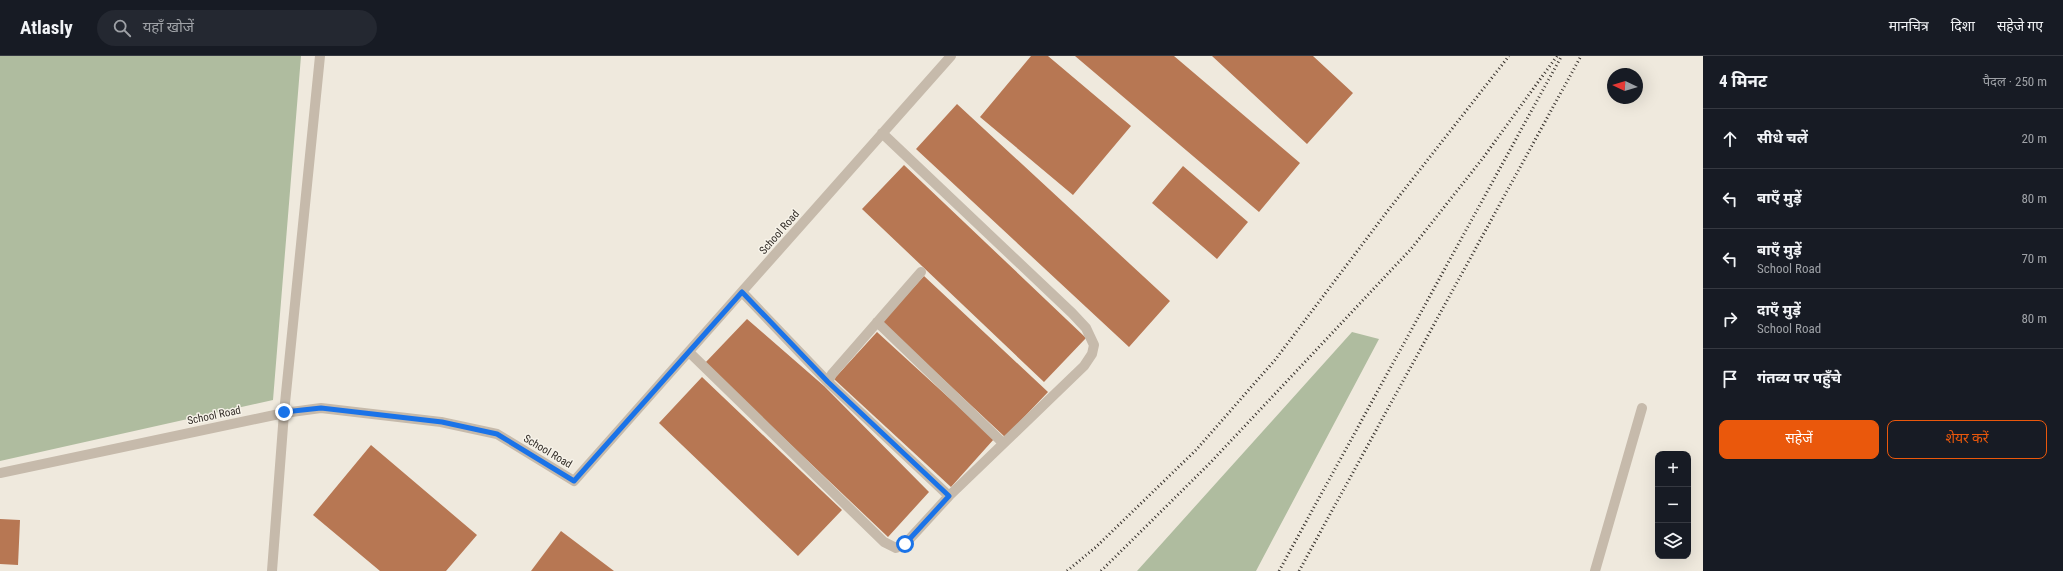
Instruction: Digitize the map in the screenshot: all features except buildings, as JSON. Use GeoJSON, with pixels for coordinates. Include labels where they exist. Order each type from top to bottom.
{"type":"FeatureCollection","features":[{"type":"Feature","properties":{"kind":"street"},"geometry":{"type":"LineString","coordinates":[[272,571],[284,412],[320,56]]}},
{"type":"Feature","properties":{"kind":"street","name":"School Road"},"geometry":{"type":"LineString","coordinates":[[0,474],[284,412],[321,408],[442,422],[497,434],[574,481],[951,56]]}},
{"type":"Feature","properties":{"kind":"street"},"geometry":{"type":"LineString","coordinates":[[689,352],[884,542],[896,548],[905,544],[949,496],[1084,366],[1092,354],[1094,345],[1086,328],[882,133]]}},
{"type":"Feature","properties":{"kind":"street"},"geometry":{"type":"LineString","coordinates":[[828,382],[832,374],[921,272]]}},
{"type":"Feature","properties":{"kind":"street"},"geometry":{"type":"LineString","coordinates":[[742,292],[828,382],[949,496]]}},
{"type":"Feature","properties":{"kind":"street"},"geometry":{"type":"LineString","coordinates":[[878,322],[1003,443]]}},
{"type":"Feature","properties":{"kind":"street"},"geometry":{"type":"LineString","coordinates":[[1595,571],[1642,408]]}},
{"type":"Feature","properties":{"kind":"green space"},"geometry":{"type":"Polygon","coordinates":[[[0,56],[301,56],[273,400],[0,461],[0,56]]]}},
{"type":"Feature","properties":{"kind":"green space"},"geometry":{"type":"Polygon","coordinates":[[[1352,332],[1379,339],[1256,571],[1137,571],[1352,332]]]}},
{"type":"Feature","properties":{"kind":"railway"},"geometry":{"type":"LineString","coordinates":[[1067,571],[1096,547],[1196,450],[1275,360],[1386,213],[1509,56]]}},
{"type":"Feature","properties":{"kind":"railway"},"geometry":{"type":"LineString","coordinates":[[1101,571],[1211,462],[1411,249],[1483,158],[1557,56]]}},
{"type":"Feature","properties":{"kind":"railway"},"geometry":{"type":"LineString","coordinates":[[1299,571],[1581,56]]}},
{"type":"Feature","properties":{"kind":"railway"},"geometry":{"type":"LineString","coordinates":[[1279,571],[1561,57]]}},
{"type":"Feature","properties":{"kind":"route"},"geometry":{"type":"LineString","coordinates":[[284,412],[321,408],[442,422],[497,434],[574,481],[742,292],[828,382],[949,496],[905,544]]}}]}
